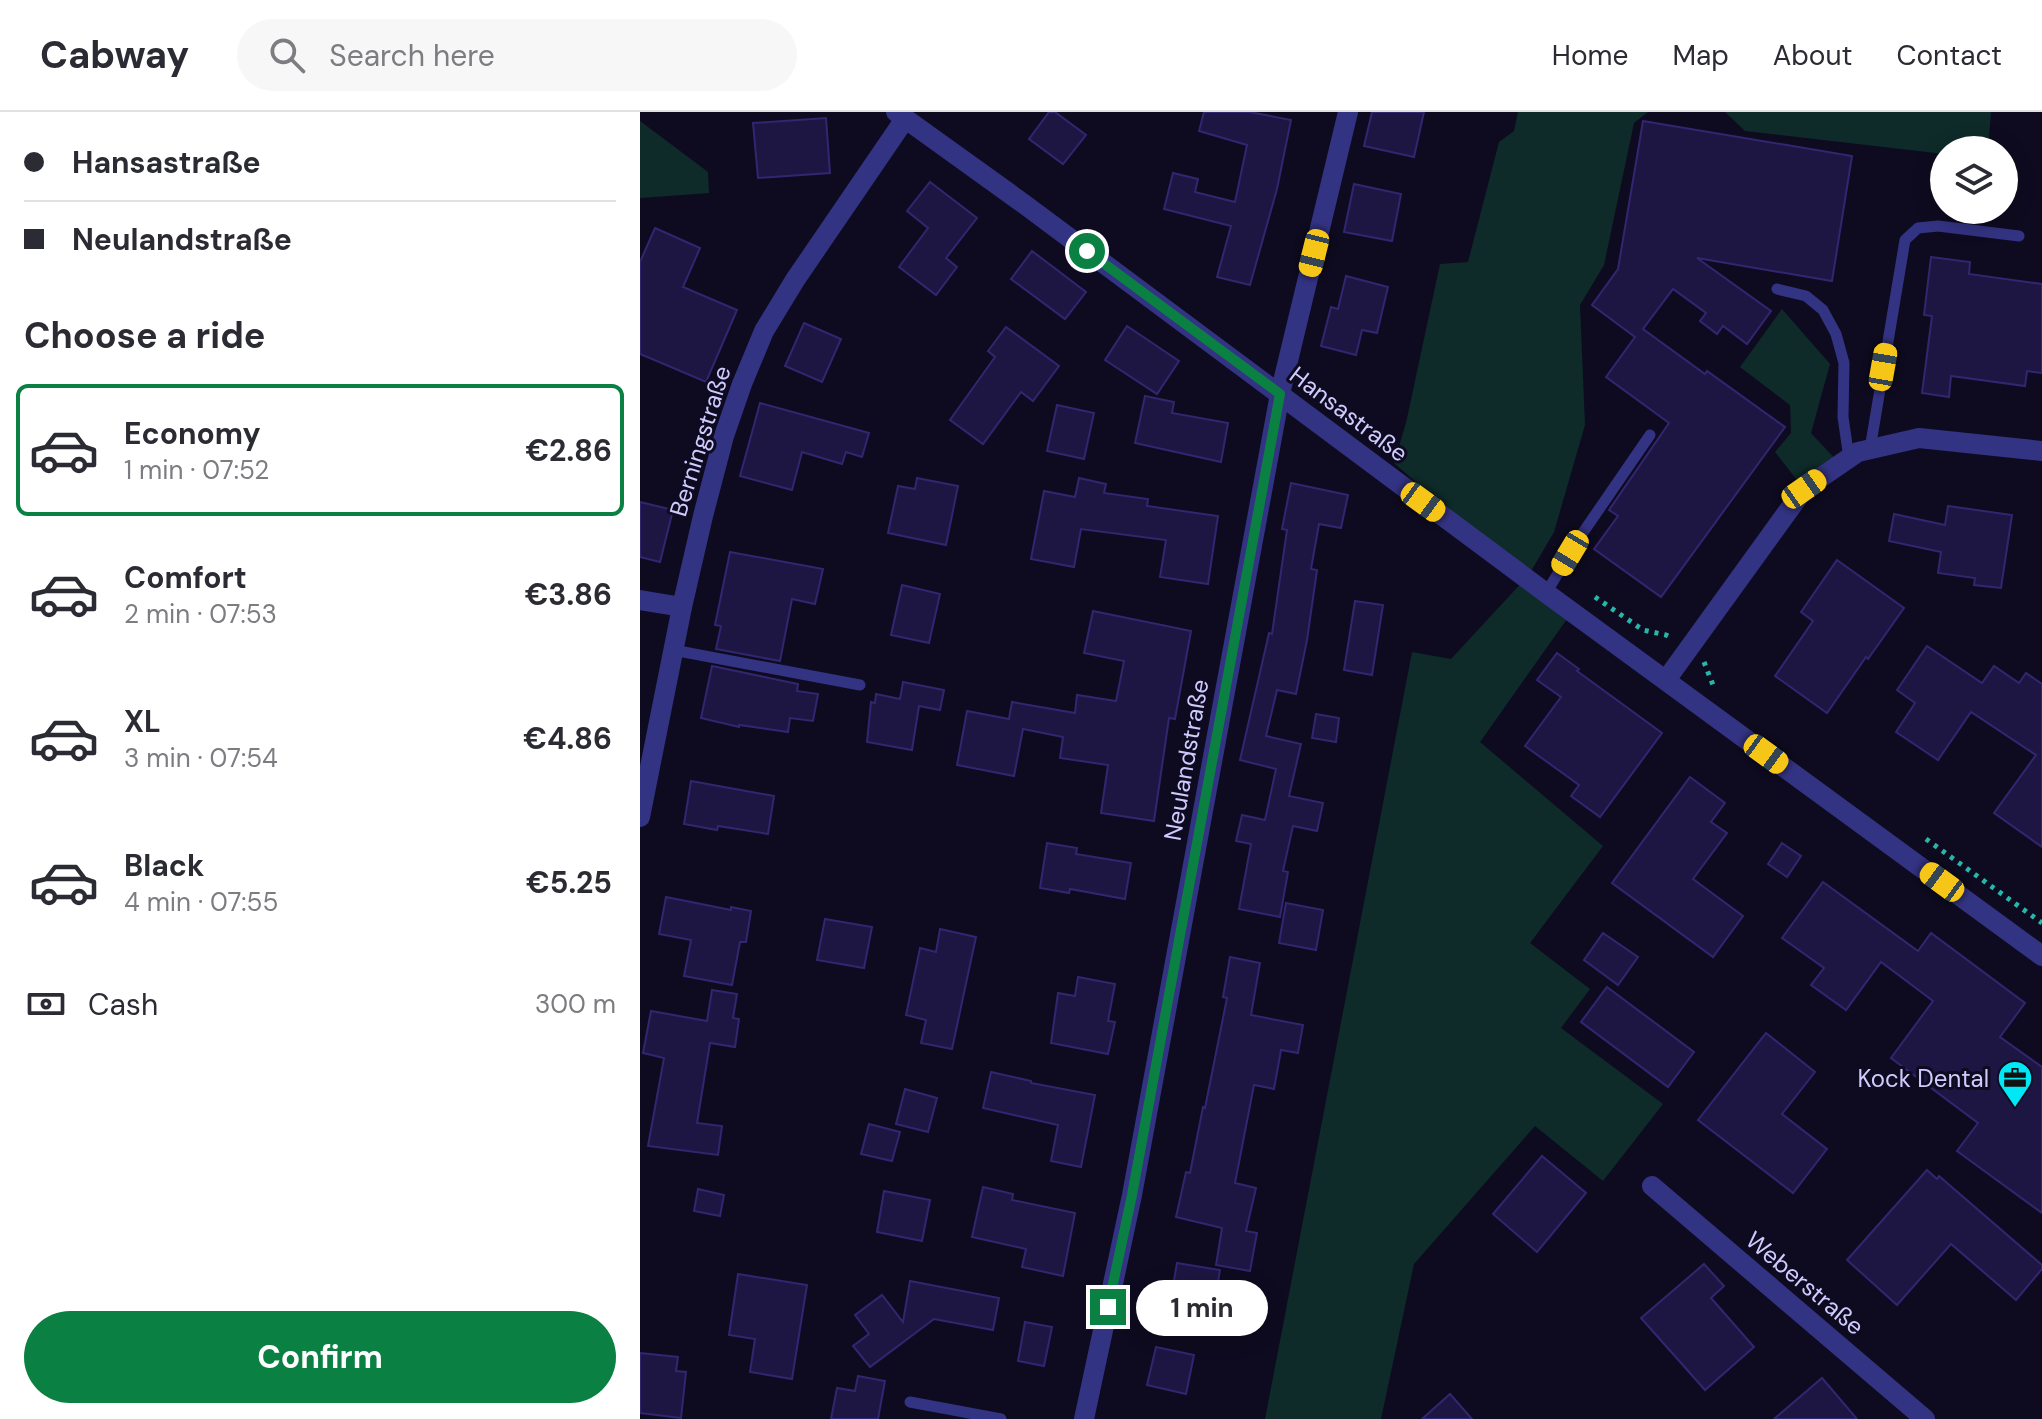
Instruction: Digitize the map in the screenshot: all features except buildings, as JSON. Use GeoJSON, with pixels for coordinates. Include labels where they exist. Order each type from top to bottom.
{"type":"FeatureCollection","features":[{"type":"Feature","properties":{"kind":"street","name":"Neulandstraße"},"geometry":{"type":"LineString","coordinates":[[1084,1419],[1132,1195],[1280,394],[1348,112]]}},
{"type":"Feature","properties":{"kind":"street","name":"Hansastraße"},"geometry":{"type":"LineString","coordinates":[[900,115],[2042,956]]}},
{"type":"Feature","properties":{"kind":"street","name":"Berningstraße"},"geometry":{"type":"LineString","coordinates":[[640,817],[703,516],[724,436],[742,384],[764,331],[900,115]]}},
{"type":"Feature","properties":{"kind":"street"},"geometry":{"type":"LineString","coordinates":[[1666,680],[1804,489],[1858,452],[1919,438],[2042,451]]}},
{"type":"Feature","properties":{"kind":"street"},"geometry":{"type":"LineString","coordinates":[[640,600],[682,607]]}},
{"type":"Feature","properties":{"kind":"street","name":"Weberstraße"},"geometry":{"type":"LineString","coordinates":[[1652,1186],[1925,1419]]}},
{"type":"Feature","properties":{"kind":"lane"},"geometry":{"type":"LineString","coordinates":[[1870,449],[1905,240],[1918,228],[1938,226],[2019,236]]}},
{"type":"Feature","properties":{"kind":"lane"},"geometry":{"type":"LineString","coordinates":[[1777,289],[1806,296],[1823,310],[1836,334],[1844,363],[1843,417],[1849,458]]}},
{"type":"Feature","properties":{"kind":"lane"},"geometry":{"type":"LineString","coordinates":[[1546,593],[1650,435]]}},
{"type":"Feature","properties":{"kind":"lane"},"geometry":{"type":"LineString","coordinates":[[673,650],[860,685]]}},
{"type":"Feature","properties":{"kind":"lane"},"geometry":{"type":"LineString","coordinates":[[910,1402],[1001,1419]]}},
{"type":"Feature","properties":{"kind":"green space"},"geometry":{"type":"Polygon","coordinates":[[[1518,112],[1648,112],[1634,123],[1604,265],[1580,305],[1585,425],[1554,532],[1527,578],[1572,612],[1480,742],[1603,846],[1530,943],[1590,989],[1561,1028],[1663,1104],[1603,1181],[1535,1126],[1414,1264],[1381,1419],[1265,1419],[1412,652],[1451,659],[1526,578],[1394,463],[1406,423],[1440,264],[1468,262],[1499,142],[1514,131],[1518,112]]]}},
{"type":"Feature","properties":{"kind":"green space"},"geometry":{"type":"Polygon","coordinates":[[[1725,112],[1991,112],[1989,136],[1930,136],[1930,152],[1745,131],[1725,112]]]}},
{"type":"Feature","properties":{"kind":"green space"},"geometry":{"type":"Polygon","coordinates":[[[640,121],[708,172],[709,193],[640,198],[640,121]]]}},
{"type":"Feature","properties":{"kind":"green space"},"geometry":{"type":"Polygon","coordinates":[[[1782,309],[1830,364],[1811,433],[1840,464],[1804,489],[1775,452],[1791,433],[1790,405],[1740,367],[1782,309]]]}},
{"type":"Feature","properties":{"kind":"place","name":"Kock Dental"},"geometry":{"type":"Point","coordinates":[2015,1109]}},
{"type":"Feature","properties":{"kind":"route"},"geometry":{"type":"LineString","coordinates":[[1087,251],[1280,394],[1132,1195],[1108,1307]]}}]}
